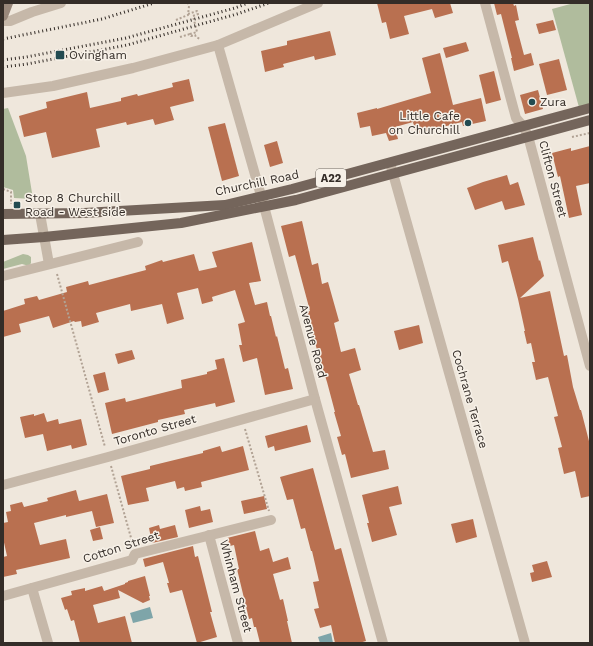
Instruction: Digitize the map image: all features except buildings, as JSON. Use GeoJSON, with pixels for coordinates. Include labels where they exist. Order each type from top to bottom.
{"type":"FeatureCollection","features":[{"type":"Feature","properties":{"kind":"main road"},"geometry":{"type":"LineString","coordinates":[[3,16],[8,3]]}},
{"type":"Feature","properties":{"kind":"main road","name":"Churchill Road"},"geometry":{"type":"LineString","coordinates":[[3,240],[181,223],[219,216],[390,163],[590,108]]}},
{"type":"Feature","properties":{"kind":"main road","name":"Churchill Road"},"geometry":{"type":"LineString","coordinates":[[3,214],[84,213],[296,200],[590,120]]}},
{"type":"Feature","properties":{"kind":"street"},"geometry":{"type":"LineString","coordinates":[[3,21],[10,21],[61,3]]}},
{"type":"Feature","properties":{"kind":"street"},"geometry":{"type":"LineString","coordinates":[[3,93],[61,84],[133,68],[215,46],[318,3]]}},
{"type":"Feature","properties":{"kind":"street","name":"Clifton Street"},"geometry":{"type":"LineString","coordinates":[[485,3],[516,118],[523,126],[528,136],[590,366]]}},
{"type":"Feature","properties":{"kind":"street","name":"Avenue Road"},"geometry":{"type":"LineString","coordinates":[[215,46],[263,202],[315,399],[383,643]]}},
{"type":"Feature","properties":{"kind":"street","name":"Cochrane Terrace"},"geometry":{"type":"LineString","coordinates":[[390,163],[525,643]]}},
{"type":"Feature","properties":{"kind":"street"},"geometry":{"type":"LineString","coordinates":[[40,214],[44,237],[52,264]]}},
{"type":"Feature","properties":{"kind":"street"},"geometry":{"type":"LineString","coordinates":[[3,276],[138,242]]}},
{"type":"Feature","properties":{"kind":"street","name":"Toronto Street"},"geometry":{"type":"LineString","coordinates":[[3,484],[108,457],[315,399]]}},
{"type":"Feature","properties":{"kind":"street","name":"Cotton Street"},"geometry":{"type":"LineString","coordinates":[[3,596],[132,560],[135,554],[271,520]]}},
{"type":"Feature","properties":{"kind":"street","name":"Whinham Street"},"geometry":{"type":"LineString","coordinates":[[209,535],[238,643]]}},
{"type":"Feature","properties":{"kind":"street"},"geometry":{"type":"LineString","coordinates":[[32,588],[48,643]]}},
{"type":"Feature","properties":{"kind":"path"},"geometry":{"type":"LineString","coordinates":[[188,3],[188,14]]}},
{"type":"Feature","properties":{"kind":"path"},"geometry":{"type":"LineString","coordinates":[[176,20],[188,14],[197,12],[198,14],[193,16],[197,32],[180,37]]}},
{"type":"Feature","properties":{"kind":"path"},"geometry":{"type":"LineString","coordinates":[[190,34],[191,36],[195,35],[196,37],[215,46]]}},
{"type":"Feature","properties":{"kind":"path"},"geometry":{"type":"LineString","coordinates":[[3,189],[11,192],[11,206]]}},
{"type":"Feature","properties":{"kind":"path"},"geometry":{"type":"LineString","coordinates":[[52,264],[135,554]]}},
{"type":"Feature","properties":{"kind":"path"},"geometry":{"type":"LineString","coordinates":[[242,419],[271,520]]}},
{"type":"Feature","properties":{"kind":"green space"},"geometry":{"type":"Polygon","coordinates":[[[574,3],[590,3],[590,108],[580,111],[552,9],[574,3]]]}},
{"type":"Feature","properties":{"kind":"green space"},"geometry":{"type":"Polygon","coordinates":[[[8,108],[26,156],[33,199],[14,198],[13,190],[3,187],[3,109],[8,108]]]}},
{"type":"Feature","properties":{"kind":"green space"},"geometry":{"type":"Polygon","coordinates":[[[23,254],[31,257],[31,263],[29,266],[22,264],[3,269],[3,262],[23,254]]]}},
{"type":"Feature","properties":{"kind":"water"},"geometry":{"type":"Polygon","coordinates":[[[150,607],[153,618],[133,623],[130,613],[150,607]]]}},
{"type":"Feature","properties":{"kind":"water"},"geometry":{"type":"Polygon","coordinates":[[[331,633],[333,643],[320,643],[318,637],[331,633]]]}},
{"type":"Feature","properties":{"kind":"railway"},"geometry":{"type":"LineString","coordinates":[[3,39],[102,19],[154,3]]}},
{"type":"Feature","properties":{"kind":"railway"},"geometry":{"type":"LineString","coordinates":[[3,60],[126,38],[235,8],[248,3]]}},
{"type":"Feature","properties":{"kind":"railway"},"geometry":{"type":"LineString","coordinates":[[3,67],[27,64],[127,45],[237,14],[269,3]]}},
{"type":"Feature","properties":{"kind":"place","name":"Ovingham"},"geometry":{"type":"Point","coordinates":[60,55]}},
{"type":"Feature","properties":{"kind":"place","name":"Zura"},"geometry":{"type":"Point","coordinates":[532,102]}},
{"type":"Feature","properties":{"kind":"place","name":"Little Cafe on Churchill"},"geometry":{"type":"Point","coordinates":[468,123]}},
{"type":"Feature","properties":{"kind":"place","name":"Stop 8 Churchill Road - West side"},"geometry":{"type":"Point","coordinates":[17,205]}}]}
